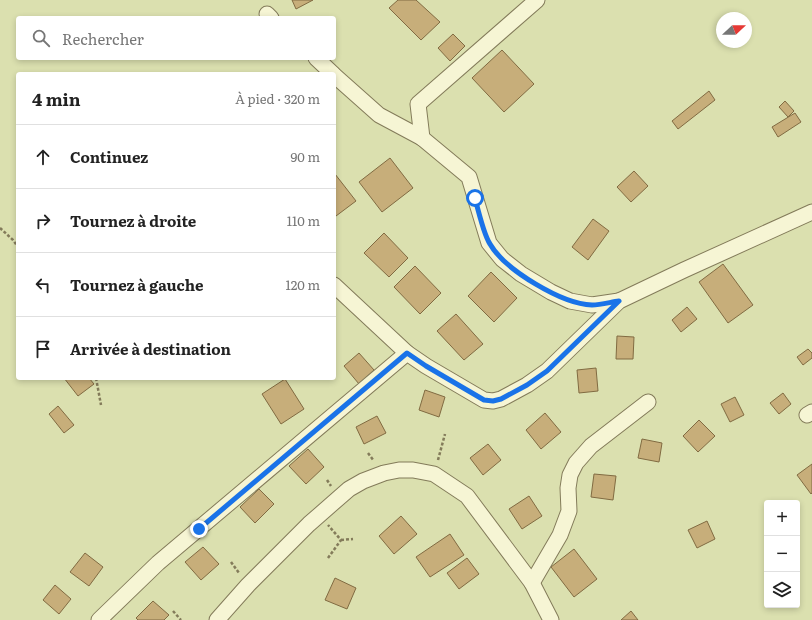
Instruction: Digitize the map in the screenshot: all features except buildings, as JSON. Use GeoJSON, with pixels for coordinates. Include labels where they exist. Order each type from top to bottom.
{"type":"FeatureCollection","features":[{"type":"Feature","properties":{"kind":"street"},"geometry":{"type":"LineString","coordinates":[[422,138],[418,104],[537,0]]}},
{"type":"Feature","properties":{"kind":"street"},"geometry":{"type":"LineString","coordinates":[[318,60],[332,72]]}},
{"type":"Feature","properties":{"kind":"street"},"geometry":{"type":"LineString","coordinates":[[336,76],[379,115],[422,138],[469,177],[489,243],[502,259],[521,274],[551,292],[570,301],[592,305],[619,301],[812,212]]}},
{"type":"Feature","properties":{"kind":"street"},"geometry":{"type":"LineString","coordinates":[[336,287],[407,353],[484,400],[493,401],[501,399],[527,385],[547,371],[619,301]]}},
{"type":"Feature","properties":{"kind":"street"},"geometry":{"type":"LineString","coordinates":[[99,620],[158,563],[407,353]]}},
{"type":"Feature","properties":{"kind":"street"},"geometry":{"type":"LineString","coordinates":[[532,583],[560,535],[569,511],[568,488],[570,475],[576,463],[591,446],[648,402]]}},
{"type":"Feature","properties":{"kind":"street"},"geometry":{"type":"LineString","coordinates":[[217,620],[248,585],[320,514],[349,489],[363,481],[384,474],[398,470],[413,470],[434,474],[467,496],[532,583],[551,620]]}},
{"type":"Feature","properties":{"kind":"path"},"geometry":{"type":"LineString","coordinates":[[0,228],[16,244]]}},
{"type":"Feature","properties":{"kind":"path"},"geometry":{"type":"LineString","coordinates":[[96,380],[101,405]]}},
{"type":"Feature","properties":{"kind":"path"},"geometry":{"type":"LineString","coordinates":[[434,474],[445,434]]}},
{"type":"Feature","properties":{"kind":"path"},"geometry":{"type":"LineString","coordinates":[[320,514],[340,540]]}},
{"type":"Feature","properties":{"kind":"path"},"geometry":{"type":"LineString","coordinates":[[340,540],[353,539]]}},
{"type":"Feature","properties":{"kind":"path"},"geometry":{"type":"LineString","coordinates":[[328,558],[340,540]]}},
{"type":"Feature","properties":{"kind":"path"},"geometry":{"type":"LineString","coordinates":[[173,611],[181,620]]}},
{"type":"Feature","properties":{"kind":"green space"},"geometry":{"type":"Polygon","coordinates":[[[0,0],[812,0],[812,620],[0,620],[0,0]]]}},
{"type":"Feature","properties":{"kind":"route"},"geometry":{"type":"LineString","coordinates":[[199,529],[407,353],[473,394],[484,400],[493,401],[510,395],[547,371],[619,301],[592,305],[570,301],[551,292],[521,274],[502,259],[489,243],[475,198]]}}]}
